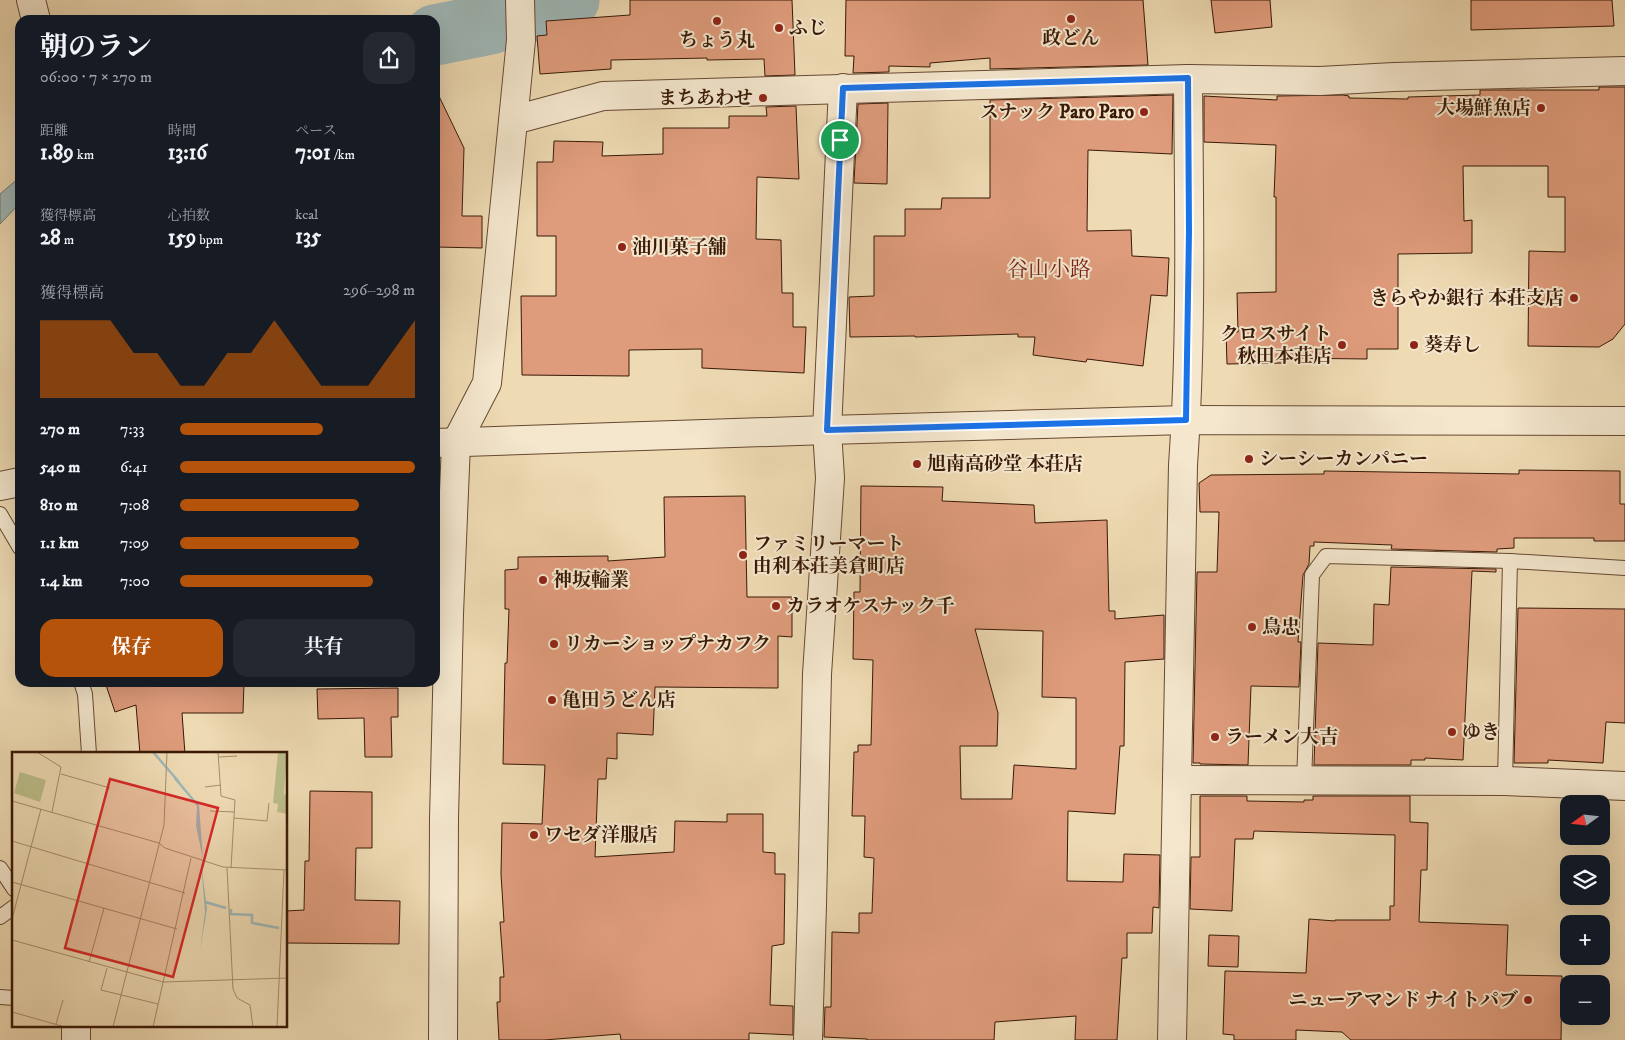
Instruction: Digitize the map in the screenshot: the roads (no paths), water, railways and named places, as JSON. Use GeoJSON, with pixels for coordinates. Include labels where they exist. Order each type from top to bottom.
{"type":"FeatureCollection","features":[{"type":"Feature","properties":{"kind":"street"},"geometry":{"type":"LineString","coordinates":[[31,0],[35,15]]}},
{"type":"Feature","properties":{"kind":"street"},"geometry":{"type":"LineString","coordinates":[[442,1040],[444,819],[449,624],[446,443],[487,383],[521,40],[520,0]]}},
{"type":"Feature","properties":{"kind":"street"},"geometry":{"type":"LineString","coordinates":[[514,120],[602,96],[1188,78],[1320,81],[1394,77],[1625,71]]}},
{"type":"Feature","properties":{"kind":"street"},"geometry":{"type":"LineString","coordinates":[[1172,1040],[1182,475],[1186,420],[1189,232],[1188,78]]}},
{"type":"Feature","properties":{"kind":"street"},"geometry":{"type":"LineString","coordinates":[[808,1040],[817,674],[830,478],[827,430],[843,88]]}},
{"type":"Feature","properties":{"kind":"street"},"geometry":{"type":"LineString","coordinates":[[446,443],[1186,420],[1625,421]]}},
{"type":"Feature","properties":{"kind":"street"},"geometry":{"type":"LineString","coordinates":[[0,486],[15,483]]}},
{"type":"Feature","properties":{"kind":"street"},"geometry":{"type":"LineString","coordinates":[[1177,780],[1505,781],[1625,786]]}},
{"type":"Feature","properties":{"kind":"lane"},"geometry":{"type":"LineString","coordinates":[[0,514],[15,540]]}},
{"type":"Feature","properties":{"kind":"lane"},"geometry":{"type":"LineString","coordinates":[[1304,780],[1312,575],[1326,556],[1625,568]]}},
{"type":"Feature","properties":{"kind":"lane"},"geometry":{"type":"LineString","coordinates":[[1505,781],[1510,562]]}},
{"type":"Feature","properties":{"kind":"lane"},"geometry":{"type":"LineString","coordinates":[[83,687],[85,694],[89,752]]}},
{"type":"Feature","properties":{"kind":"lane"},"geometry":{"type":"LineString","coordinates":[[0,868],[12,886]]}},
{"type":"Feature","properties":{"kind":"lane"},"geometry":{"type":"LineString","coordinates":[[0,918],[12,909]]}},
{"type":"Feature","properties":{"kind":"water"},"geometry":{"type":"Polygon","coordinates":[[[551,0],[587,0],[533,20],[533,6],[551,0]]]}},
{"type":"Feature","properties":{"kind":"water"},"geometry":{"type":"Polygon","coordinates":[[[495,11],[495,29],[440,40],[440,21],[495,11]]]}},
{"type":"Feature","properties":{"kind":"water"},"geometry":{"type":"Polygon","coordinates":[[[15,181],[15,208],[0,224],[0,194],[15,181]]]}},
{"type":"Feature","properties":{"kind":"waterway"},"geometry":{"type":"LineString","coordinates":[[440,34],[490,24],[569,0]]}},
{"type":"Feature","properties":{"kind":"place","name":"政どん"},"geometry":{"type":"Point","coordinates":[1071,19]}},
{"type":"Feature","properties":{"kind":"place","name":"ちょう丸"},"geometry":{"type":"Point","coordinates":[717,21]}},
{"type":"Feature","properties":{"kind":"place","name":"ふじ"},"geometry":{"type":"Point","coordinates":[779,28]}},
{"type":"Feature","properties":{"kind":"place","name":"まちあわせ"},"geometry":{"type":"Point","coordinates":[763,98]}},
{"type":"Feature","properties":{"kind":"place","name":"大場鮮魚店"},"geometry":{"type":"Point","coordinates":[1541,108]}},
{"type":"Feature","properties":{"kind":"place","name":"スナック Paro Paro"},"geometry":{"type":"Point","coordinates":[1144,112]}},
{"type":"Feature","properties":{"kind":"place","name":"油川菓子舗"},"geometry":{"type":"Point","coordinates":[622,247]}},
{"type":"Feature","properties":{"kind":"place","name":"きらやか銀行 本荘支店"},"geometry":{"type":"Point","coordinates":[1574,298]}},
{"type":"Feature","properties":{"kind":"place","name":"クロスサイト 秋田本荘店"},"geometry":{"type":"Point","coordinates":[1342,345]}},
{"type":"Feature","properties":{"kind":"place","name":"葵寿し"},"geometry":{"type":"Point","coordinates":[1414,345]}},
{"type":"Feature","properties":{"kind":"place","name":"シーシーカンパニー"},"geometry":{"type":"Point","coordinates":[1249,459]}},
{"type":"Feature","properties":{"kind":"place","name":"旭南高砂堂 本荘店"},"geometry":{"type":"Point","coordinates":[917,464]}},
{"type":"Feature","properties":{"kind":"place","name":"ファミリーマート 由利本荘美倉町店"},"geometry":{"type":"Point","coordinates":[743,555]}},
{"type":"Feature","properties":{"kind":"place","name":"神坂輪業"},"geometry":{"type":"Point","coordinates":[543,580]}},
{"type":"Feature","properties":{"kind":"place","name":"カラオケスナック千"},"geometry":{"type":"Point","coordinates":[776,606]}},
{"type":"Feature","properties":{"kind":"place","name":"鳥忠"},"geometry":{"type":"Point","coordinates":[1252,627]}},
{"type":"Feature","properties":{"kind":"place","name":"リカーショップナカフク"},"geometry":{"type":"Point","coordinates":[554,644]}},
{"type":"Feature","properties":{"kind":"place","name":"亀田うどん店"},"geometry":{"type":"Point","coordinates":[552,700]}},
{"type":"Feature","properties":{"kind":"place","name":"ゆき"},"geometry":{"type":"Point","coordinates":[1452,732]}},
{"type":"Feature","properties":{"kind":"place","name":"ラーメン大吉"},"geometry":{"type":"Point","coordinates":[1215,737]}},
{"type":"Feature","properties":{"kind":"place","name":"ワセダ洋服店"},"geometry":{"type":"Point","coordinates":[534,835]}},
{"type":"Feature","properties":{"kind":"place","name":"ニューアマンド ナイトパブ"},"geometry":{"type":"Point","coordinates":[1528,1000]}},
{"type":"Feature","properties":{"kind":"district","name":"谷山小路"},"geometry":{"type":"Point","coordinates":[1049,270]}}]}
